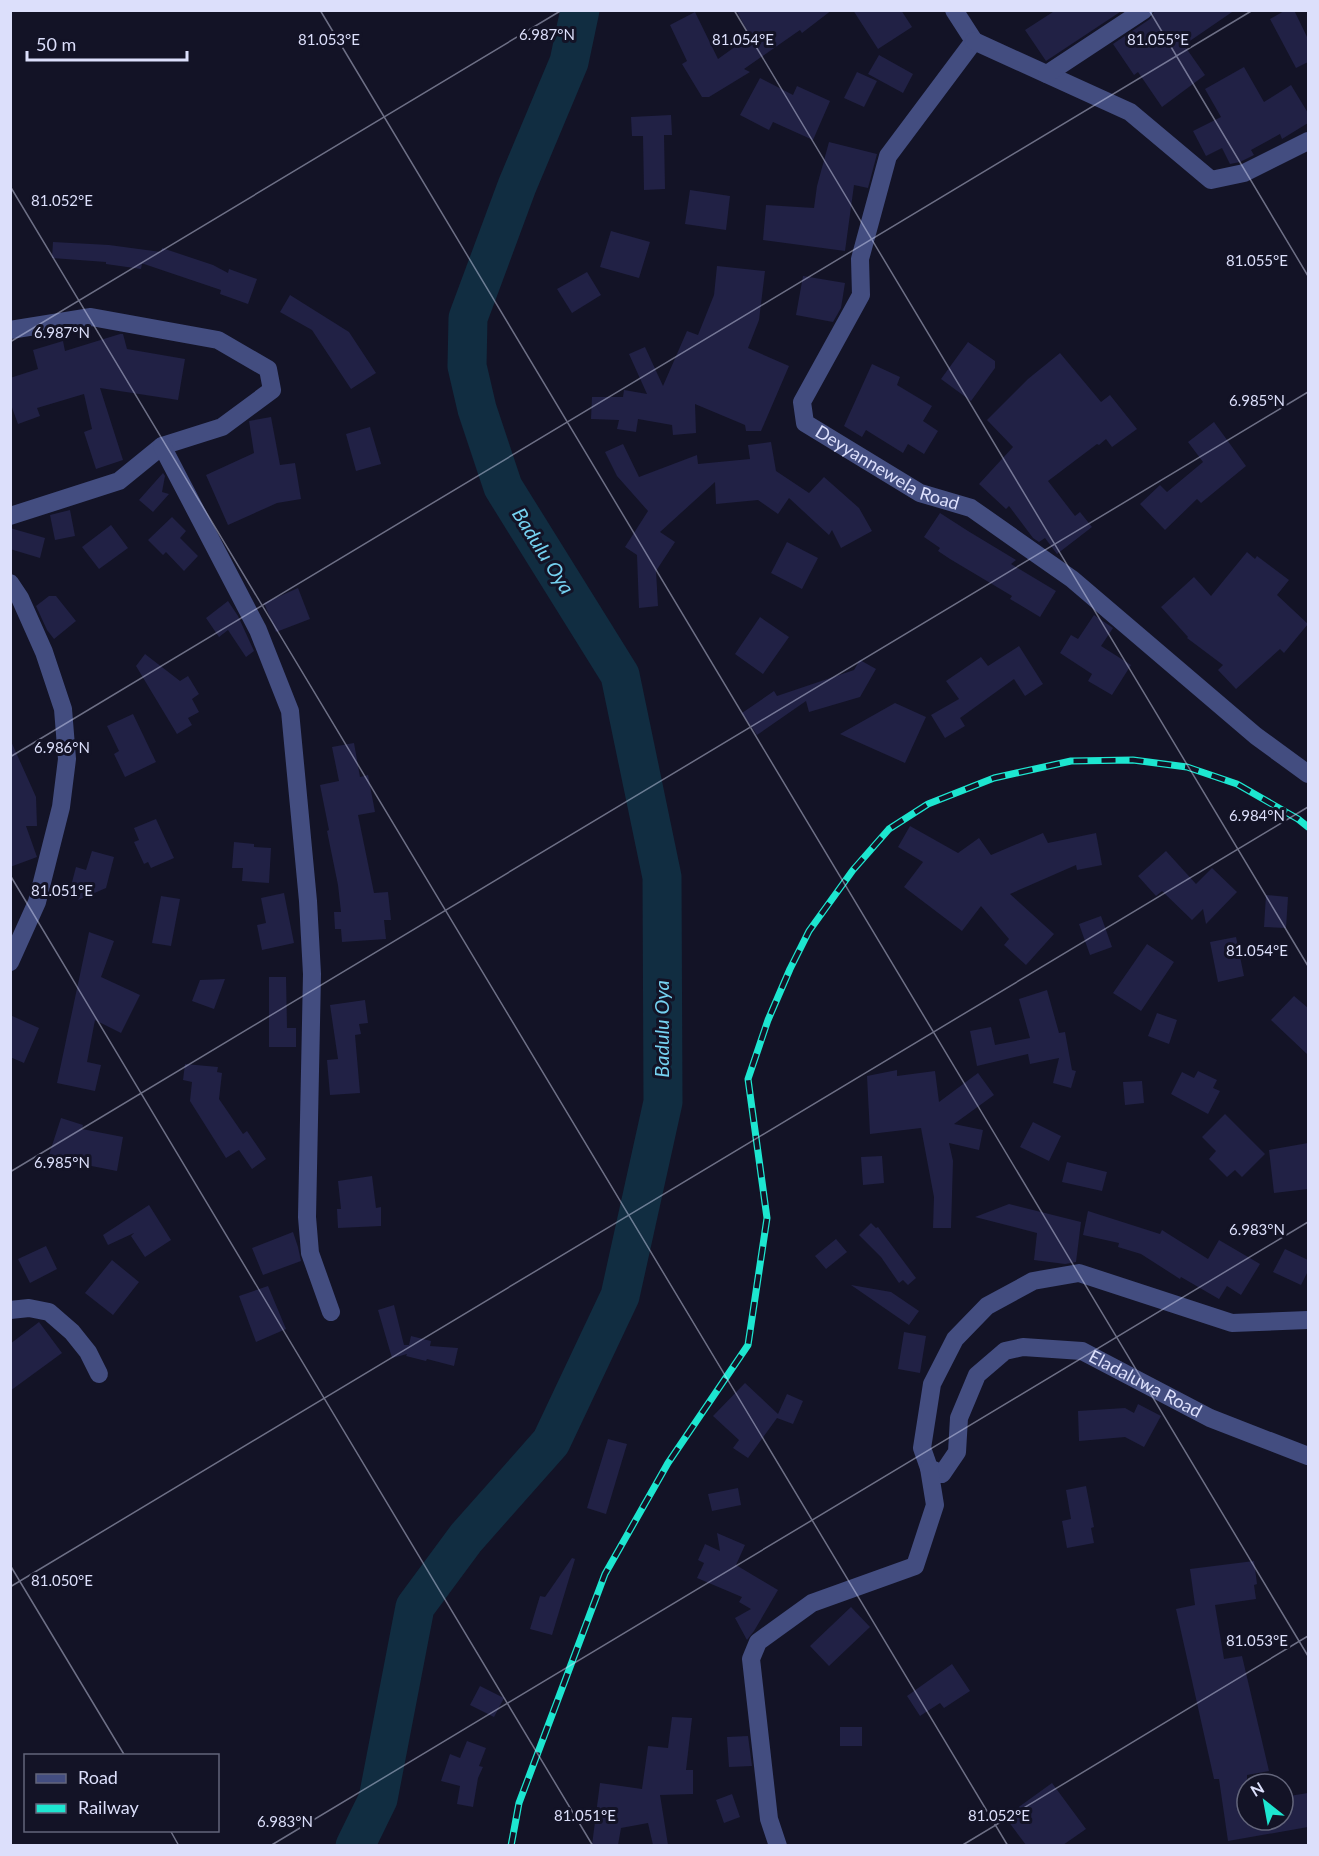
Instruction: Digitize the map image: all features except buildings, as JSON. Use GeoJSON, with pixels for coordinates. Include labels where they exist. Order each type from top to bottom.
{"type":"FeatureCollection","features":[{"type":"Feature","properties":{"kind":"street"},"geometry":{"type":"LineString","coordinates":[[954,10],[974,41],[1130,112],[1211,180],[1244,174],[1308,141]]}},
{"type":"Feature","properties":{"kind":"street"},"geometry":{"type":"LineString","coordinates":[[1047,74],[1144,10]]}},
{"type":"Feature","properties":{"kind":"street","name":"Deyyannewela Road"},"geometry":{"type":"LineString","coordinates":[[974,41],[888,156],[860,259],[861,295],[802,402],[805,423],[920,493],[971,508],[1072,579],[1256,736],[1308,774]]}},
{"type":"Feature","properties":{"kind":"street"},"geometry":{"type":"LineString","coordinates":[[10,330],[90,317],[218,340],[268,369],[272,390],[222,427],[162,446],[119,481],[10,516]]}},
{"type":"Feature","properties":{"kind":"street"},"geometry":{"type":"LineString","coordinates":[[162,446],[258,630],[290,711],[308,901],[312,974],[307,1216],[310,1253],[331,1312]]}},
{"type":"Feature","properties":{"kind":"street"},"geometry":{"type":"LineString","coordinates":[[10,583],[20,598],[44,652],[63,709],[67,759],[61,807],[37,902],[10,962]]}},
{"type":"Feature","properties":{"kind":"street"},"geometry":{"type":"LineString","coordinates":[[778,1845],[769,1819],[751,1659],[758,1642],[812,1603],[915,1566],[935,1504],[929,1468],[922,1448],[932,1384],[955,1339],[987,1306],[1033,1281],[1079,1273],[1232,1323],[1308,1320]]}},
{"type":"Feature","properties":{"kind":"street"},"geometry":{"type":"LineString","coordinates":[[10,1310],[29,1308],[49,1312],[72,1332],[88,1352],[99,1374]]}},
{"type":"Feature","properties":{"kind":"street","name":"Eladaluwa Road"},"geometry":{"type":"LineString","coordinates":[[929,1468],[942,1474],[957,1452],[959,1418],[977,1375],[1005,1351],[1023,1347],[1082,1351],[1210,1418],[1308,1456]]}},
{"type":"Feature","properties":{"kind":"waterway","name":"Badulu Oya"},"geometry":{"type":"LineString","coordinates":[[355,1846],[378,1799],[415,1607],[466,1538],[551,1442],[620,1296],[663,1102],[662,877],[620,675],[503,487],[477,409],[467,366],[468,318],[517,186],[569,62],[580,10]]}},
{"type":"Feature","properties":{"kind":"railway"},"geometry":{"type":"LineString","coordinates":[[511,1846],[519,1803],[605,1574],[668,1463],[748,1345],[767,1218],[748,1079],[768,1020],[809,931],[853,870],[889,829],[928,804],[994,778],[1071,761],[1133,760],[1187,767],[1237,784],[1308,827]]}}]}
